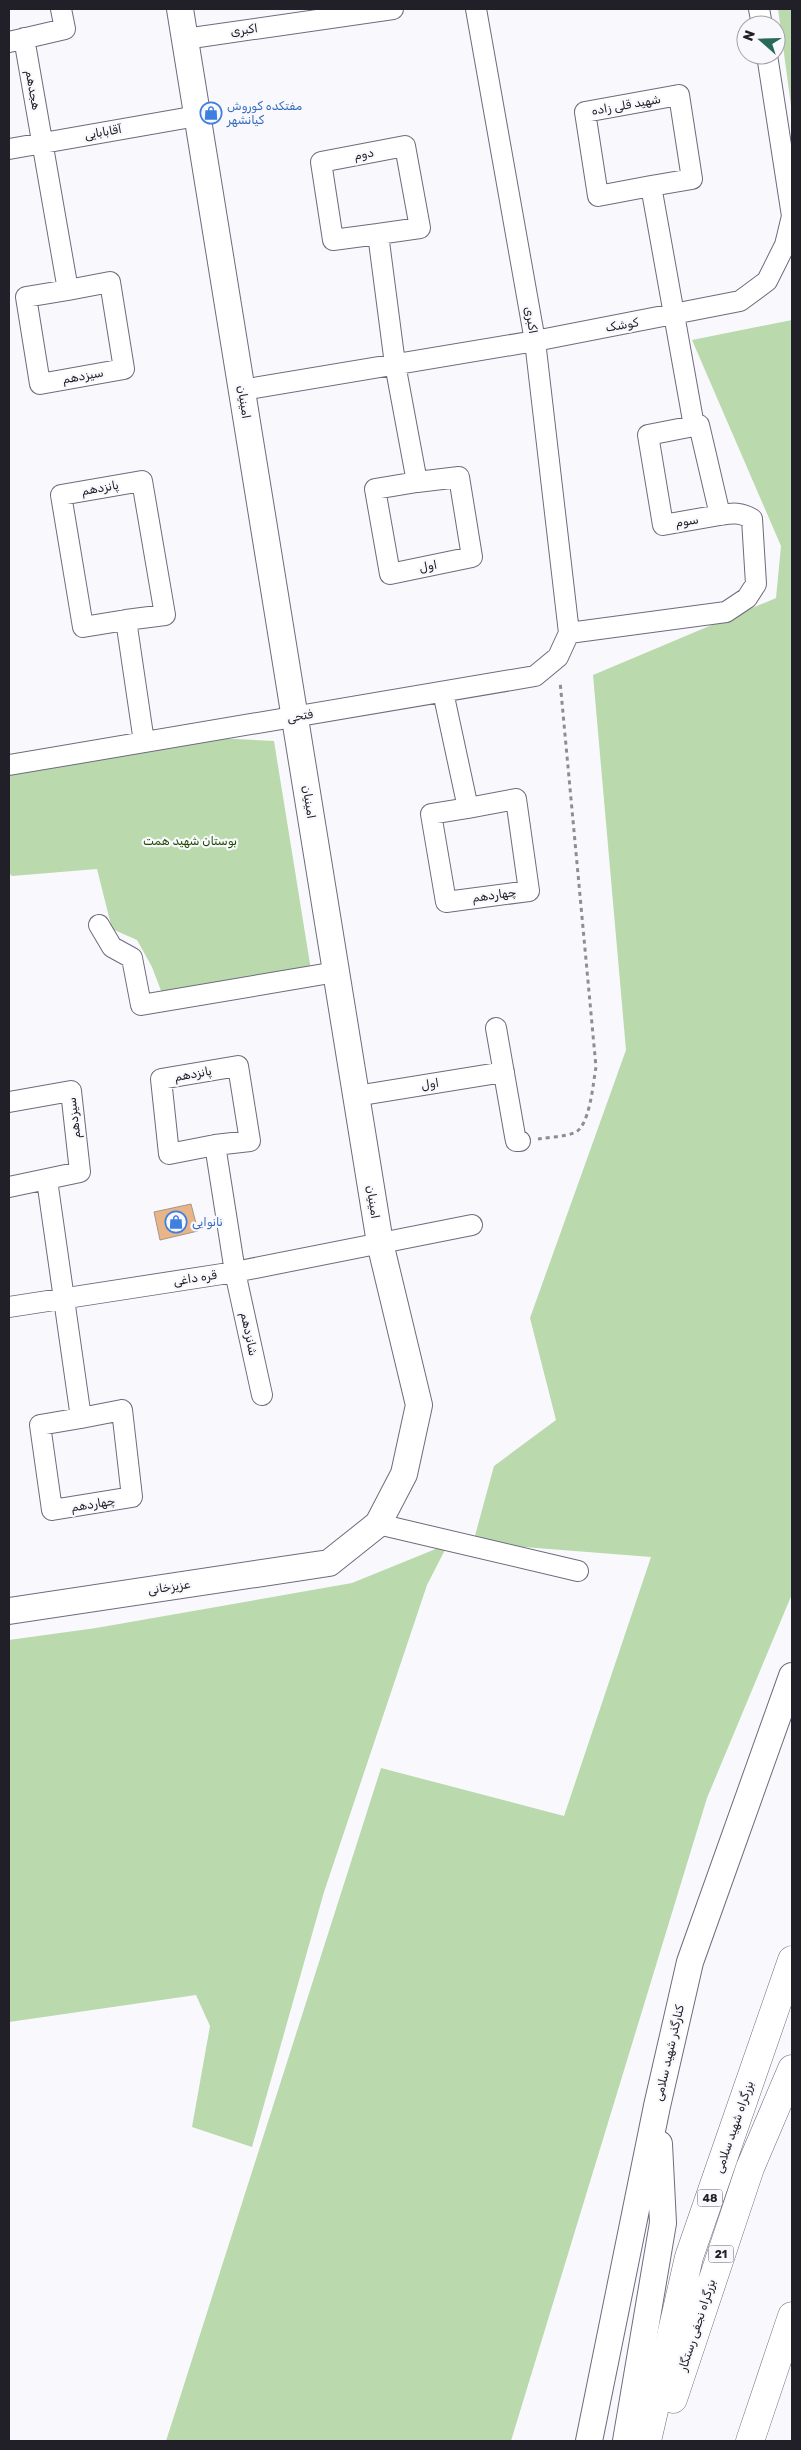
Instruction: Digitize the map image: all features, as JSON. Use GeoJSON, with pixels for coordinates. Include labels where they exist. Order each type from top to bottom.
{"type":"FeatureCollection","features":[{"type":"Feature","properties":{"kind":"highway","name":"بزرگراه شهید سلامی"},"geometry":{"type":"LineString","coordinates":[[647,2441],[689,2257],[792,1960]]}},
{"type":"Feature","properties":{"kind":"highway","name":"بزرگراه نجفی رستگار"},"geometry":{"type":"LineString","coordinates":[[659,2441],[750,2168],[792,2069]]}},
{"type":"Feature","properties":{"kind":"highway"},"geometry":{"type":"LineString","coordinates":[[750,2441],[789,2327]]}},
{"type":"Feature","properties":{"kind":"main road","name":"امینیان"},"geometry":{"type":"LineString","coordinates":[[180,9],[380,1243],[419,1405],[404,1474],[378,1524],[329,1563]]}},
{"type":"Feature","properties":{"kind":"main road","name":"عزیزخانی"},"geometry":{"type":"LineString","coordinates":[[9,1611],[329,1563]]}},
{"type":"Feature","properties":{"kind":"main road","name":"کنارگذر شهید سلامی"},"geometry":{"type":"LineString","coordinates":[[589,2441],[656,2106],[690,1962],[792,1676]]}},
{"type":"Feature","properties":{"kind":"main road"},"geometry":{"type":"LineString","coordinates":[[626,2441],[663,2223],[656,2106]]}},
{"type":"Feature","properties":{"kind":"street","name":"هجدهم"},"geometry":{"type":"LineString","coordinates":[[42,143],[16,40],[65,30],[61,9]]}},
{"type":"Feature","properties":{"kind":"street","name":"اکبری"},"geometry":{"type":"LineString","coordinates":[[185,39],[306,15],[393,9]]}},
{"type":"Feature","properties":{"kind":"street","name":"اکبری"},"geometry":{"type":"LineString","coordinates":[[476,9],[534,341],[569,633]]}},
{"type":"Feature","properties":{"kind":"street","name":"کوشک"},"geometry":{"type":"LineString","coordinates":[[242,390],[534,341],[740,301],[767,281],[785,245],[792,216],[769,65]]}},
{"type":"Feature","properties":{"kind":"street","name":"شهید قلی زاده"},"geometry":{"type":"LineString","coordinates":[[679,95],[692,179],[651,186],[598,196],[585,112],[679,95]]}},
{"type":"Feature","properties":{"kind":"street","name":"آقابابایی"},"geometry":{"type":"LineString","coordinates":[[9,149],[197,116]]}},
{"type":"Feature","properties":{"kind":"street"},"geometry":{"type":"LineString","coordinates":[[42,143],[68,290]]}},
{"type":"Feature","properties":{"kind":"street","name":"دوم"},"geometry":{"type":"LineString","coordinates":[[405,146],[420,228],[378,234],[333,240],[321,162],[405,146]]}},
{"type":"Feature","properties":{"kind":"street"},"geometry":{"type":"LineString","coordinates":[[569,633],[726,612],[747,598],[756,584],[752,519],[745,514],[720,515],[699,425],[694,426],[651,186]]}},
{"type":"Feature","properties":{"kind":"street"},"geometry":{"type":"LineString","coordinates":[[378,234],[395,364],[417,482]]}},
{"type":"Feature","properties":{"kind":"street","name":"سیزدهم"},"geometry":{"type":"LineString","coordinates":[[110,282],[124,369],[40,384],[26,297],[68,290],[110,282]]}},
{"type":"Feature","properties":{"kind":"street","name":"سوم"},"geometry":{"type":"LineString","coordinates":[[694,426],[648,435],[663,525],[720,515]]}},
{"type":"Feature","properties":{"kind":"street","name":"اول"},"geometry":{"type":"LineString","coordinates":[[459,477],[472,557],[390,574],[375,489],[417,482],[459,477]]}},
{"type":"Feature","properties":{"kind":"street","name":"پانزدهم"},"geometry":{"type":"LineString","coordinates":[[142,481],[165,615],[126,620],[83,627],[61,496],[142,481]]}},
{"type":"Feature","properties":{"kind":"street"},"geometry":{"type":"LineString","coordinates":[[126,620],[144,742]]}},
{"type":"Feature","properties":{"kind":"street","name":"فتحی"},"geometry":{"type":"LineString","coordinates":[[9,765],[536,676],[558,657],[569,633]]}},
{"type":"Feature","properties":{"kind":"street"},"geometry":{"type":"LineString","coordinates":[[443,692],[468,808]]}},
{"type":"Feature","properties":{"kind":"street","name":"چهاردهم"},"geometry":{"type":"LineString","coordinates":[[516,799],[529,891],[446,902],[431,814],[468,808],[516,799]]}},
{"type":"Feature","properties":{"kind":"street"},"geometry":{"type":"LineString","coordinates":[[99,926],[112,947],[132,958],[141,1005],[336,972]]}},
{"type":"Feature","properties":{"kind":"street"},"geometry":{"type":"LineString","coordinates":[[496,1028],[514,1136],[516,1140],[520,1141]]}},
{"type":"Feature","properties":{"kind":"street","name":"پانزدهم"},"geometry":{"type":"LineString","coordinates":[[238,1066],[250,1141],[215,1145],[169,1154],[161,1080],[238,1066]]}},
{"type":"Feature","properties":{"kind":"street","name":"اول"},"geometry":{"type":"LineString","coordinates":[[356,1096],[504,1072]]}},
{"type":"Feature","properties":{"kind":"street","name":"سیزدهم"},"geometry":{"type":"LineString","coordinates":[[9,1102],[71,1091],[80,1172],[9,1186]]}},
{"type":"Feature","properties":{"kind":"street"},"geometry":{"type":"LineString","coordinates":[[215,1145],[235,1272]]}},
{"type":"Feature","properties":{"kind":"street"},"geometry":{"type":"LineString","coordinates":[[46,1180],[81,1418]]}},
{"type":"Feature","properties":{"kind":"street","name":"قره داغی"},"geometry":{"type":"LineString","coordinates":[[9,1307],[235,1272],[472,1225]]}},
{"type":"Feature","properties":{"kind":"street","name":"شانزدهم"},"geometry":{"type":"LineString","coordinates":[[235,1272],[262,1395]]}},
{"type":"Feature","properties":{"kind":"street","name":"چهاردهم"},"geometry":{"type":"LineString","coordinates":[[122,1410],[132,1497],[52,1510],[40,1425],[81,1418],[122,1410]]}},
{"type":"Feature","properties":{"kind":"street"},"geometry":{"type":"LineString","coordinates":[[378,1524],[578,1571]]}},
{"type":"Feature","properties":{"kind":"path"},"geometry":{"type":"LineString","coordinates":[[520,1141],[574,1133],[580,1130],[586,1121],[596,1067],[558,657]]}},
{"type":"Feature","properties":{"kind":"green space"},"geometry":{"type":"Polygon","coordinates":[[[778,9],[792,9],[792,113],[786,65],[786,15],[779,15],[778,9]]]}},
{"type":"Feature","properties":{"kind":"green space"},"geometry":{"type":"Polygon","coordinates":[[[792,320],[792,1594],[707,1798],[511,2441],[166,2441],[381,1768],[564,1816],[651,1557],[473,1543],[494,1466],[556,1420],[530,1318],[626,1050],[593,675],[776,598],[781,546],[692,340],[792,320]]]}},
{"type":"Feature","properties":{"kind":"green space","name":"بوستان شهید همت"},"geometry":{"type":"Polygon","coordinates":[[[216,738],[274,741],[311,970],[163,996],[152,967],[137,940],[112,929],[97,869],[12,876],[9,873],[9,773],[216,738]]]}},
{"type":"Feature","properties":{"kind":"green space"},"geometry":{"type":"Polygon","coordinates":[[[448,1544],[427,1585],[324,1892],[252,2147],[192,2127],[210,2026],[196,1995],[9,2022],[9,1640],[96,1628],[352,1583],[448,1544]]]}},
{"type":"Feature","properties":{"kind":"building","name":"نانوایی"},"geometry":{"type":"Polygon","coordinates":[[[191,1204],[198,1231],[160,1240],[154,1212],[191,1204]]]}},
{"type":"Feature","properties":{"kind":"place","name":"مفتکده کوروش کیانشهر"},"geometry":{"type":"Point","coordinates":[211,113]}},
{"type":"Feature","properties":{"kind":"place","name":"نانوایی"},"geometry":{"type":"Point","coordinates":[176,1222]}}]}
